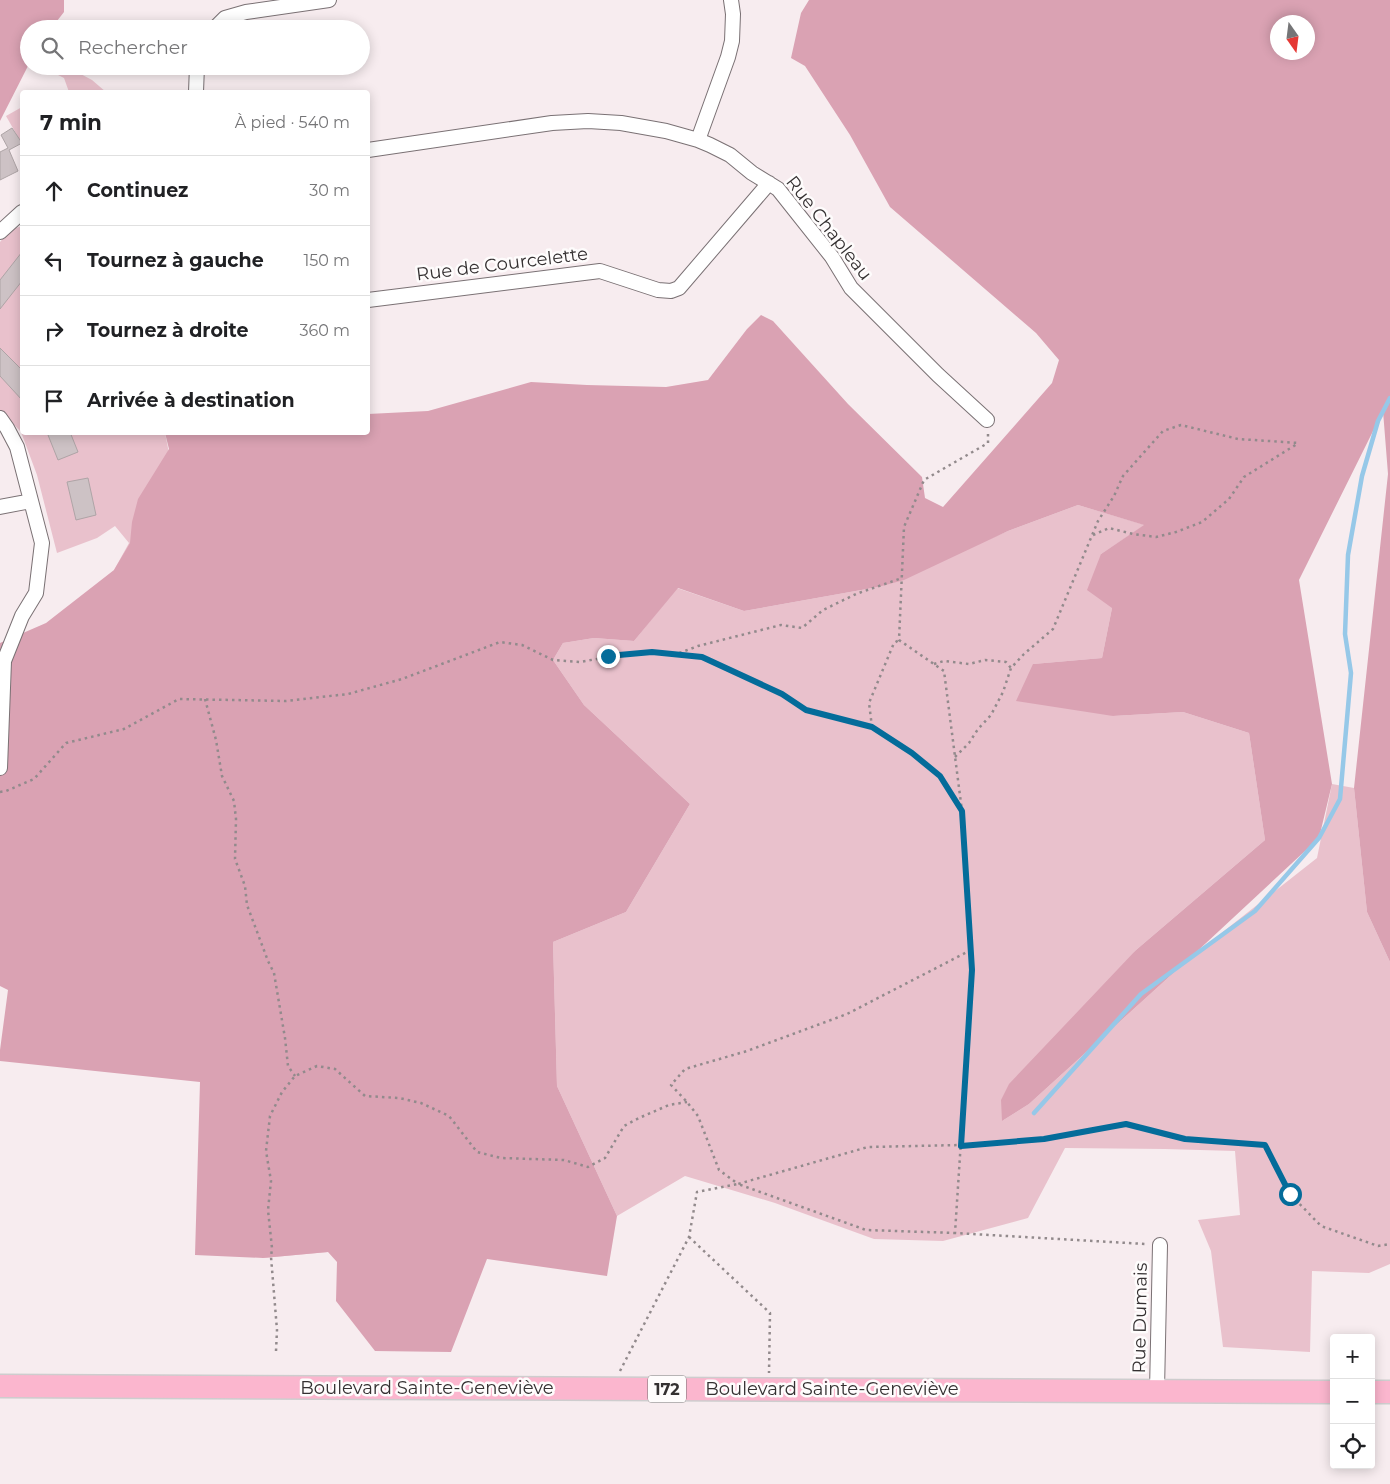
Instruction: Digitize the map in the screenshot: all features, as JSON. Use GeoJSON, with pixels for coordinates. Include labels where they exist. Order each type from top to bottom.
{"type":"FeatureCollection","features":[{"type":"Feature","properties":{"kind":"main road","name":"Boulevard Sainte-Geneviève"},"geometry":{"type":"LineString","coordinates":[[0,1386],[1330,1392]]}},
{"type":"Feature","properties":{"kind":"main road"},"geometry":{"type":"LineString","coordinates":[[1375,1392],[1390,1392]]}},
{"type":"Feature","properties":{"kind":"street"},"geometry":{"type":"LineString","coordinates":[[223,20],[246,12],[329,0]]}},
{"type":"Feature","properties":{"kind":"street"},"geometry":{"type":"LineString","coordinates":[[698,140],[732,41],[733,14],[731,0]]}},
{"type":"Feature","properties":{"kind":"street"},"geometry":{"type":"LineString","coordinates":[[196,75],[196,90]]}},
{"type":"Feature","properties":{"kind":"street","name":"Rue Chapleau"},"geometry":{"type":"LineString","coordinates":[[370,150],[552,123],[588,121],[666,131],[698,140],[730,155],[752,173],[778,189],[832,257],[851,288],[938,375],[987,420]]}},
{"type":"Feature","properties":{"kind":"street","name":"Rue de Courcelette"},"geometry":{"type":"LineString","coordinates":[[370,300],[600,271],[658,290],[671,291],[679,288],[770,183]]}},
{"type":"Feature","properties":{"kind":"street"},"geometry":{"type":"LineString","coordinates":[[0,232],[20,214]]}},
{"type":"Feature","properties":{"kind":"street"},"geometry":{"type":"LineString","coordinates":[[0,418],[8,428],[17,447],[42,543],[36,593],[22,616],[4,661],[0,768]]}},
{"type":"Feature","properties":{"kind":"street"},"geometry":{"type":"LineString","coordinates":[[0,507],[31,501]]}},
{"type":"Feature","properties":{"kind":"street","name":"Rue Dumais"},"geometry":{"type":"LineString","coordinates":[[1158,1391],[1160,1245]]}},
{"type":"Feature","properties":{"kind":"path"},"geometry":{"type":"LineString","coordinates":[[899,640],[904,527],[924,480],[988,442],[987,420]]}},
{"type":"Feature","properties":{"kind":"path"},"geometry":{"type":"LineString","coordinates":[[956,757],[991,715],[1003,692],[1011,668],[1053,629],[1091,536],[1123,476],[1163,431],[1180,425],[1238,439],[1298,443],[1244,477],[1229,499],[1202,522],[1156,537],[1109,528],[1091,536]]}},
{"type":"Feature","properties":{"kind":"path"},"geometry":{"type":"LineString","coordinates":[[674,655],[698,646],[781,626],[802,628],[823,610],[856,594],[902,578]]}},
{"type":"Feature","properties":{"kind":"path"},"geometry":{"type":"LineString","coordinates":[[899,640],[944,671],[962,811],[972,970],[955,1233]]}},
{"type":"Feature","properties":{"kind":"path"},"geometry":{"type":"LineString","coordinates":[[872,727],[869,703],[894,643],[899,640]]}},
{"type":"Feature","properties":{"kind":"path"},"geometry":{"type":"LineString","coordinates":[[0,792],[34,778],[66,743],[124,729],[179,699],[286,702],[348,694],[402,679],[500,642],[522,645],[553,660],[580,662],[608,656],[652,652],[702,657],[782,694],[806,710],[872,727],[912,753],[940,776],[962,811]]}},
{"type":"Feature","properties":{"kind":"path"},"geometry":{"type":"LineString","coordinates":[[934,664],[944,661],[969,664],[985,660],[1006,662],[1011,668]]}},
{"type":"Feature","properties":{"kind":"path"},"geometry":{"type":"LineString","coordinates":[[205,699],[216,740],[222,776],[234,801],[236,819],[235,859],[244,886],[247,905],[274,973],[286,1038],[288,1066],[295,1076]]}},
{"type":"Feature","properties":{"kind":"path"},"geometry":{"type":"LineString","coordinates":[[971,950],[847,1014],[747,1050],[685,1069],[671,1085],[698,1116],[719,1170],[738,1184],[866,1230],[955,1233],[1160,1245]]}},
{"type":"Feature","properties":{"kind":"path"},"geometry":{"type":"LineString","coordinates":[[276,1351],[277,1330],[270,1257],[272,1248],[268,1210],[271,1181],[266,1151],[270,1116],[282,1092],[295,1076],[316,1066],[334,1069],[365,1096],[399,1098],[421,1103],[449,1116],[477,1152],[501,1158],[564,1160],[588,1167],[604,1158],[624,1126],[669,1105],[687,1102]]}},
{"type":"Feature","properties":{"kind":"path"},"geometry":{"type":"LineString","coordinates":[[612,1388],[689,1237],[697,1192],[738,1184],[868,1147],[961,1146],[1044,1139],[1126,1124],[1185,1139],[1265,1145],[1290,1194],[1321,1226],[1378,1246],[1390,1244]]}},
{"type":"Feature","properties":{"kind":"path"},"geometry":{"type":"LineString","coordinates":[[689,1237],[770,1313],[769,1389]]}},
{"type":"Feature","properties":{"kind":"shaded area"},"geometry":{"type":"Polygon","coordinates":[[[0,0],[64,0],[64,12],[58,20],[20,20],[20,75],[23,75],[0,121],[0,0]]]}},
{"type":"Feature","properties":{"kind":"shaded area"},"geometry":{"type":"Polygon","coordinates":[[[809,0],[1390,0],[1390,962],[1367,912],[1354,788],[1388,474],[1383,411],[1299,580],[1332,784],[1319,838],[1029,1104],[1002,1121],[1001,1100],[1009,1084],[1136,950],[1265,840],[1249,733],[1183,712],[1113,716],[1016,701],[1033,664],[1102,658],[1112,608],[1087,590],[1101,554],[1144,525],[1078,505],[1008,531],[904,580],[878,587],[744,611],[678,588],[634,641],[594,638],[563,643],[553,660],[584,705],[690,804],[626,912],[553,942],[557,1086],[617,1216],[607,1276],[487,1259],[451,1352],[375,1351],[336,1301],[337,1262],[328,1252],[263,1258],[195,1255],[200,1082],[0,1061],[8,990],[0,986],[0,643],[46,623],[114,570],[130,543],[132,522],[138,499],[169,449],[166,435],[370,435],[370,414],[428,411],[531,382],[666,387],[708,380],[747,329],[761,315],[773,321],[848,404],[922,477],[925,498],[943,507],[1052,383],[1059,360],[1036,333],[890,207],[850,135],[805,66],[791,58],[801,13],[809,0]]]}},
{"type":"Feature","properties":{"kind":"shaded area"},"geometry":{"type":"Polygon","coordinates":[[[58,75],[83,75],[104,90],[68,90],[64,78],[58,75]]]}},
{"type":"Feature","properties":{"kind":"shaded area"},"geometry":{"type":"Polygon","coordinates":[[[20,108],[20,140],[6,116],[20,108]]]}},
{"type":"Feature","properties":{"kind":"shaded area"},"geometry":{"type":"Polygon","coordinates":[[[20,227],[20,431],[0,410],[0,242],[10,230],[20,227]]]}},
{"type":"Feature","properties":{"kind":"shaded area"},"geometry":{"type":"Polygon","coordinates":[[[22,435],[165,435],[328,1252],[263,1258],[259,1155],[114,570],[129,543],[115,526],[97,538],[57,553],[37,475],[22,435]]]}},
{"type":"Feature","properties":{"kind":"shaded area"},"geometry":{"type":"Polygon","coordinates":[[[1078,505],[1145,525],[1101,554],[1112,608],[1102,658],[1033,664],[1113,716],[1183,712],[1249,733],[1265,840],[1136,950],[1002,1121],[1029,1104],[1191,957],[1317,858],[1332,784],[1354,788],[1367,912],[1390,962],[1390,1264],[1369,1273],[1312,1271],[1310,1352],[1223,1347],[1211,1251],[1198,1220],[1240,1215],[1235,1151],[1065,1148],[1028,1218],[943,1241],[874,1239],[775,1203],[685,1176],[617,1216],[557,1086],[553,942],[626,912],[690,804],[584,705],[553,660],[563,643],[594,638],[634,641],[677,588],[744,611],[878,587],[1008,531],[1078,505]]]}},
{"type":"Feature","properties":{"kind":"building"},"geometry":{"type":"Polygon","coordinates":[[[12,128],[20,140],[20,144],[9,150],[18,171],[0,180],[0,152],[8,148],[1,135],[12,128]]]}},
{"type":"Feature","properties":{"kind":"building"},"geometry":{"type":"Polygon","coordinates":[[[20,255],[20,284],[0,309],[0,280],[20,255]]]}},
{"type":"Feature","properties":{"kind":"building"},"geometry":{"type":"Polygon","coordinates":[[[0,348],[20,368],[20,398],[0,376],[0,348]]]}},
{"type":"Feature","properties":{"kind":"building"},"geometry":{"type":"Polygon","coordinates":[[[48,435],[71,435],[78,452],[58,460],[48,435]]]}},
{"type":"Feature","properties":{"kind":"building"},"geometry":{"type":"Polygon","coordinates":[[[88,478],[96,515],[76,520],[67,482],[88,478]]]}},
{"type":"Feature","properties":{"kind":"waterway"},"geometry":{"type":"LineString","coordinates":[[1034,1113],[1141,994],[1255,911],[1319,838],[1340,799],[1351,673],[1345,634],[1348,555],[1362,476],[1378,421],[1390,398]]}},
{"type":"Feature","properties":{"kind":"route"},"geometry":{"type":"LineString","coordinates":[[608,656],[652,652],[702,657],[782,694],[806,710],[872,727],[912,753],[940,776],[962,811],[972,970],[961,1146],[1044,1139],[1126,1124],[1185,1139],[1265,1145],[1290,1194]]}}]}
